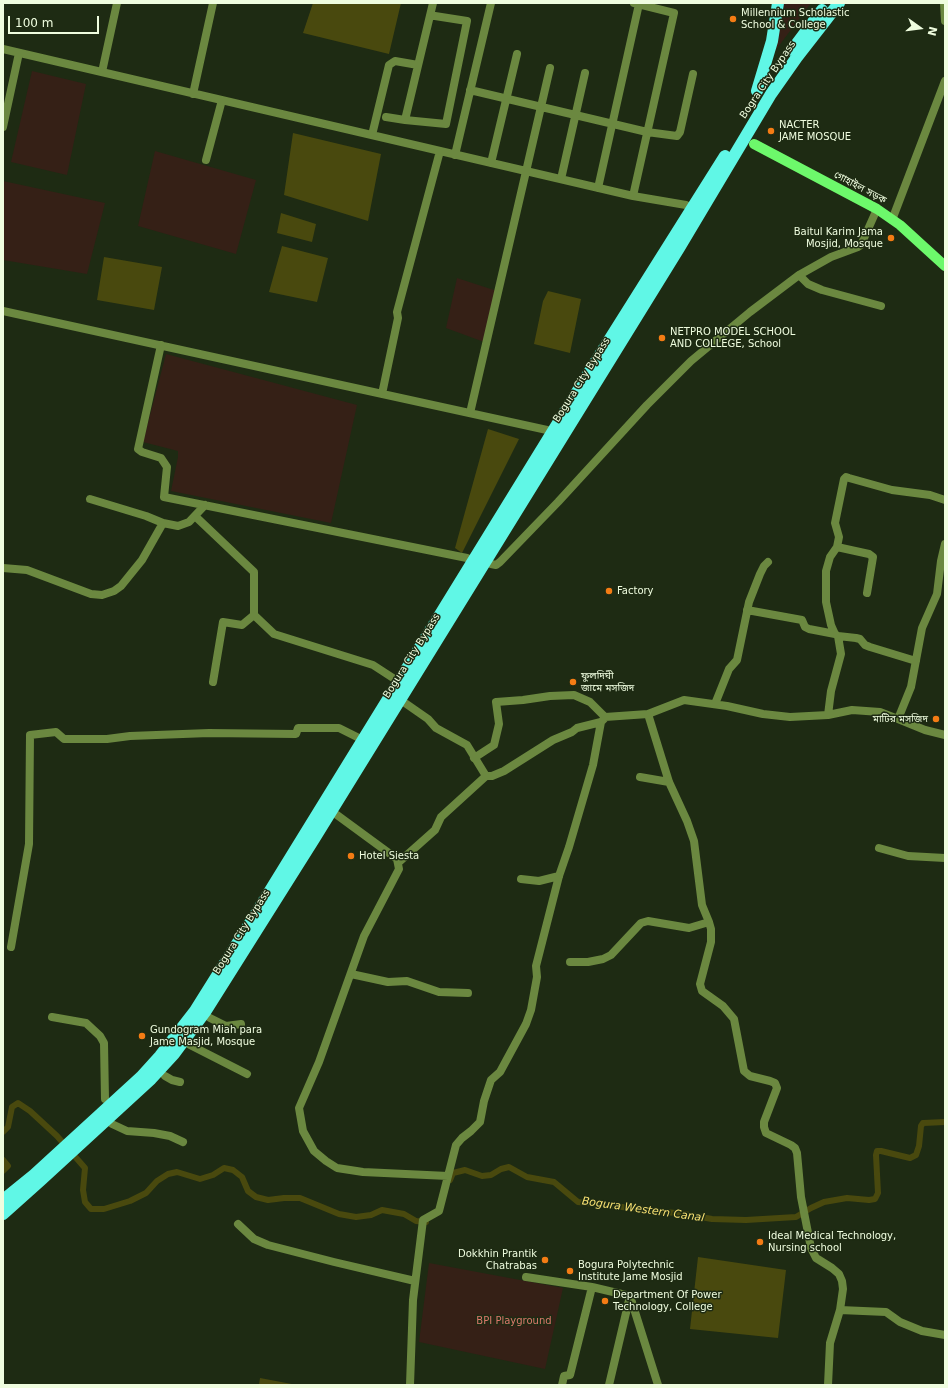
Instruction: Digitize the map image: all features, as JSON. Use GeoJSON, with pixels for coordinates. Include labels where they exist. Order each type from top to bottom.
{"type":"FeatureCollection","features":[{"type":"Feature","properties":{"kind":"highway"},"geometry":{"type":"LineString","coordinates":[[757,91],[772,41],[778,3]]}},
{"type":"Feature","properties":{"kind":"highway","name":"Bogra City Bypass"},"geometry":{"type":"LineString","coordinates":[[732,151],[764,90],[807,29],[828,3]]}},
{"type":"Feature","properties":{"kind":"highway","name":"Bogra City Bypass"},"geometry":{"type":"LineString","coordinates":[[732,151],[796,57],[839,3]]}},
{"type":"Feature","properties":{"kind":"highway","name":"Bogura City Bypass"},"geometry":{"type":"LineString","coordinates":[[62,1154],[151,1080],[174,1054],[222,987],[679,248],[732,151]]}},
{"type":"Feature","properties":{"kind":"highway"},"geometry":{"type":"LineString","coordinates":[[3,1200],[62,1154]]}},
{"type":"Feature","properties":{"kind":"highway"},"geometry":{"type":"LineString","coordinates":[[3,1214],[62,1154]]}},
{"type":"Feature","properties":{"kind":"main road","name":"গোহাইল সড়ক"},"geometry":{"type":"LineString","coordinates":[[754,144],[877,210],[900,225],[945,266]]}},
{"type":"Feature","properties":{"kind":"street"},"geometry":{"type":"LineString","coordinates":[[102,72],[117,3]]}},
{"type":"Feature","properties":{"kind":"street"},"geometry":{"type":"LineString","coordinates":[[193,94],[213,3]]}},
{"type":"Feature","properties":{"kind":"street"},"geometry":{"type":"LineString","coordinates":[[405,120],[432,3]]}},
{"type":"Feature","properties":{"kind":"street"},"geometry":{"type":"LineString","coordinates":[[455,155],[491,3]]}},
{"type":"Feature","properties":{"kind":"street"},"geometry":{"type":"LineString","coordinates":[[598,188],[637,3],[674,13],[632,196]]}},
{"type":"Feature","properties":{"kind":"street"},"geometry":{"type":"LineString","coordinates":[[944,3],[945,21]]}},
{"type":"Feature","properties":{"kind":"street"},"geometry":{"type":"LineString","coordinates":[[386,117],[446,124],[468,21],[435,16]]}},
{"type":"Feature","properties":{"kind":"street"},"geometry":{"type":"LineString","coordinates":[[3,49],[632,196],[686,205]]}},
{"type":"Feature","properties":{"kind":"street"},"geometry":{"type":"LineString","coordinates":[[3,127],[19,53]]}},
{"type":"Feature","properties":{"kind":"street"},"geometry":{"type":"LineString","coordinates":[[491,163],[516,54]]}},
{"type":"Feature","properties":{"kind":"street"},"geometry":{"type":"LineString","coordinates":[[372,135],[389,65],[396,61],[418,65]]}},
{"type":"Feature","properties":{"kind":"street"},"geometry":{"type":"LineString","coordinates":[[470,413],[550,68]]}},
{"type":"Feature","properties":{"kind":"street"},"geometry":{"type":"LineString","coordinates":[[561,179],[585,73]]}},
{"type":"Feature","properties":{"kind":"street"},"geometry":{"type":"LineString","coordinates":[[470,90],[647,132],[677,136],[693,74]]}},
{"type":"Feature","properties":{"kind":"street"},"geometry":{"type":"LineString","coordinates":[[892,220],[945,81]]}},
{"type":"Feature","properties":{"kind":"street"},"geometry":{"type":"LineString","coordinates":[[206,160],[222,100]]}},
{"type":"Feature","properties":{"kind":"street"},"geometry":{"type":"LineString","coordinates":[[382,394],[398,318],[397,312],[440,151]]}},
{"type":"Feature","properties":{"kind":"street"},"geometry":{"type":"LineString","coordinates":[[491,564],[496,565],[500,562],[558,502],[647,405],[691,361],[799,274],[831,257],[858,247],[877,210]]}},
{"type":"Feature","properties":{"kind":"street"},"geometry":{"type":"LineString","coordinates":[[799,274],[808,284],[822,290],[881,306]]}},
{"type":"Feature","properties":{"kind":"street"},"geometry":{"type":"LineString","coordinates":[[3,311],[547,430]]}},
{"type":"Feature","properties":{"kind":"street"},"geometry":{"type":"LineString","coordinates":[[161,345],[138,449],[142,452],[161,458],[167,467],[164,497],[467,558]]}},
{"type":"Feature","properties":{"kind":"street"},"geometry":{"type":"LineString","coordinates":[[828,715],[831,691],[841,654],[837,635],[831,625],[826,602],[826,571],[830,557],[837,546],[838,537],[835,523],[844,479],[846,477],[892,490],[930,495],[945,500]]}},
{"type":"Feature","properties":{"kind":"street"},"geometry":{"type":"LineString","coordinates":[[90,499],[146,516],[163,523],[178,526],[189,522],[205,505]]}},
{"type":"Feature","properties":{"kind":"street"},"geometry":{"type":"LineString","coordinates":[[195,516],[254,572],[254,615],[274,634],[373,665],[393,678]]}},
{"type":"Feature","properties":{"kind":"street"},"geometry":{"type":"LineString","coordinates":[[3,568],[27,570],[91,594],[102,595],[114,591],[121,586],[142,560],[163,523]]}},
{"type":"Feature","properties":{"kind":"street"},"geometry":{"type":"LineString","coordinates":[[898,719],[911,687],[922,628],[937,594],[941,561],[945,544]]}},
{"type":"Feature","properties":{"kind":"street"},"geometry":{"type":"LineString","coordinates":[[837,546],[871,556],[873,558],[867,593]]}},
{"type":"Feature","properties":{"kind":"street"},"geometry":{"type":"LineString","coordinates":[[715,704],[729,669],[737,660],[747,610],[757,580],[764,566],[768,562]]}},
{"type":"Feature","properties":{"kind":"street"},"geometry":{"type":"LineString","coordinates":[[747,610],[802,620],[805,627],[809,629],[860,639],[864,645],[916,661]]}},
{"type":"Feature","properties":{"kind":"street"},"geometry":{"type":"LineString","coordinates":[[213,682],[223,622],[242,625],[254,615]]}},
{"type":"Feature","properties":{"kind":"street"},"geometry":{"type":"LineString","coordinates":[[410,1385],[413,1300],[423,1224],[438,1211],[456,1145],[480,1122],[484,1101],[491,1080],[500,1072],[526,1024],[531,1010],[537,977],[536,966],[559,876],[593,765],[603,720],[590,702],[574,695],[496,702],[499,724],[494,745],[474,758]]}},
{"type":"Feature","properties":{"kind":"street"},"geometry":{"type":"LineString","coordinates":[[399,862],[435,830],[442,817],[486,776],[492,776],[504,771],[553,740],[572,732],[577,728],[603,720],[648,714],[684,700],[715,704],[763,714],[790,716],[828,715],[852,710],[880,712],[925,730],[945,735]]}},
{"type":"Feature","properties":{"kind":"street"},"geometry":{"type":"LineString","coordinates":[[405,703],[428,719],[436,728],[467,745],[486,776]]}},
{"type":"Feature","properties":{"kind":"street"},"geometry":{"type":"LineString","coordinates":[[648,714],[669,782],[687,821],[694,841],[702,905],[711,929],[711,942],[700,984],[702,991],[723,1006],[734,1019],[744,1071],[750,1076],[775,1083],[777,1088],[764,1122],[766,1133],[791,1144],[795,1148],[797,1153],[801,1197],[810,1248],[816,1258],[839,1274],[842,1281],[843,1289],[840,1310],[830,1343],[828,1385]]}},
{"type":"Feature","properties":{"kind":"street"},"geometry":{"type":"LineString","coordinates":[[11,947],[29,844],[30,735],[56,732],[64,739],[107,739],[130,736],[209,733],[296,734],[298,728],[339,728],[357,737]]}},
{"type":"Feature","properties":{"kind":"street"},"geometry":{"type":"LineString","coordinates":[[640,777],[669,782]]}},
{"type":"Feature","properties":{"kind":"street"},"geometry":{"type":"LineString","coordinates":[[337,815],[397,859],[399,862],[399,869],[364,936],[319,1062],[298,1108],[303,1130],[314,1151],[337,1168],[363,1172],[448,1176]]}},
{"type":"Feature","properties":{"kind":"street"},"geometry":{"type":"LineString","coordinates":[[879,848],[908,856],[945,858]]}},
{"type":"Feature","properties":{"kind":"street"},"geometry":{"type":"LineString","coordinates":[[521,879],[539,881],[559,876]]}},
{"type":"Feature","properties":{"kind":"street"},"geometry":{"type":"LineString","coordinates":[[570,962],[588,962],[603,959],[611,955],[641,922],[648,921],[689,928],[709,922]]}},
{"type":"Feature","properties":{"kind":"street"},"geometry":{"type":"LineString","coordinates":[[351,974],[388,982],[408,981],[439,992],[468,994]]}},
{"type":"Feature","properties":{"kind":"street"},"geometry":{"type":"LineString","coordinates":[[52,1017],[86,1023],[100,1036],[104,1043],[105,1099]]}},
{"type":"Feature","properties":{"kind":"street"},"geometry":{"type":"LineString","coordinates":[[210,1018],[226,1026],[240,1024]]}},
{"type":"Feature","properties":{"kind":"street"},"geometry":{"type":"LineString","coordinates":[[190,1045],[246,1074]]}},
{"type":"Feature","properties":{"kind":"street"},"geometry":{"type":"LineString","coordinates":[[165,1076],[180,1082]]}},
{"type":"Feature","properties":{"kind":"street"},"geometry":{"type":"LineString","coordinates":[[112,1124],[127,1131],[170,1136],[183,1142]]}},
{"type":"Feature","properties":{"kind":"street"},"geometry":{"type":"LineString","coordinates":[[238,1224],[254,1238],[268,1245],[415,1281]]}},
{"type":"Feature","properties":{"kind":"street"},"geometry":{"type":"LineString","coordinates":[[526,1277],[630,1296]]}},
{"type":"Feature","properties":{"kind":"street"},"geometry":{"type":"LineString","coordinates":[[562,1385],[564,1376],[570,1375],[592,1288]]}},
{"type":"Feature","properties":{"kind":"street"},"geometry":{"type":"LineString","coordinates":[[609,1385],[630,1296]]}},
{"type":"Feature","properties":{"kind":"street"},"geometry":{"type":"LineString","coordinates":[[630,1296],[658,1385]]}},
{"type":"Feature","properties":{"kind":"street"},"geometry":{"type":"LineString","coordinates":[[840,1310],[886,1312],[900,1322],[922,1332],[945,1334]]}},
{"type":"Feature","properties":{"kind":"green space"},"geometry":{"type":"Polygon","coordinates":[[[784,3],[811,3],[775,51],[784,3]]]}},
{"type":"Feature","properties":{"kind":"green space"},"geometry":{"type":"Polygon","coordinates":[[[32,71],[86,84],[67,175],[11,162],[32,71]]]}},
{"type":"Feature","properties":{"kind":"green space"},"geometry":{"type":"Polygon","coordinates":[[[155,151],[256,180],[236,254],[138,226],[155,151]]]}},
{"type":"Feature","properties":{"kind":"green space"},"geometry":{"type":"Polygon","coordinates":[[[3,181],[105,203],[87,274],[3,260],[3,181]]]}},
{"type":"Feature","properties":{"kind":"green space"},"geometry":{"type":"Polygon","coordinates":[[[457,278],[497,291],[484,342],[446,328],[457,278]]]}},
{"type":"Feature","properties":{"kind":"green space"},"geometry":{"type":"Polygon","coordinates":[[[166,354],[357,405],[331,523],[171,491],[178,451],[143,442],[166,354]]]}},
{"type":"Feature","properties":{"kind":"green space","name":"BPI Playground"},"geometry":{"type":"Polygon","coordinates":[[[429,1263],[563,1288],[545,1369],[419,1342],[429,1263]]]}},
{"type":"Feature","properties":{"kind":"shaded area"},"geometry":{"type":"Polygon","coordinates":[[[313,3],[401,3],[389,54],[303,33],[313,3]]]}},
{"type":"Feature","properties":{"kind":"shaded area"},"geometry":{"type":"Polygon","coordinates":[[[293,133],[381,154],[368,221],[284,195],[293,133]]]}},
{"type":"Feature","properties":{"kind":"shaded area"},"geometry":{"type":"Polygon","coordinates":[[[281,213],[316,224],[312,242],[277,233],[281,213]]]}},
{"type":"Feature","properties":{"kind":"shaded area"},"geometry":{"type":"Polygon","coordinates":[[[282,246],[328,258],[317,302],[269,292],[282,246]]]}},
{"type":"Feature","properties":{"kind":"shaded area"},"geometry":{"type":"Polygon","coordinates":[[[104,257],[162,267],[154,310],[97,300],[104,257]]]}},
{"type":"Feature","properties":{"kind":"shaded area"},"geometry":{"type":"Polygon","coordinates":[[[548,291],[581,299],[570,353],[534,344],[543,301],[548,291]]]}},
{"type":"Feature","properties":{"kind":"shaded area"},"geometry":{"type":"Polygon","coordinates":[[[488,429],[519,439],[462,553],[455,548],[488,429]]]}},
{"type":"Feature","properties":{"kind":"shaded area"},"geometry":{"type":"Polygon","coordinates":[[[698,1257],[786,1270],[778,1338],[690,1329],[698,1257]]]}},
{"type":"Feature","properties":{"kind":"shaded area"},"geometry":{"type":"Polygon","coordinates":[[[260,1378],[297,1385],[259,1385],[260,1378]]]}},
{"type":"Feature","properties":{"kind":"waterway","name":"Bogura Western Canal"},"geometry":{"type":"LineString","coordinates":[[3,1132],[8,1127],[12,1107],[18,1103],[30,1111],[57,1136],[85,1168],[83,1190],[85,1202],[91,1209],[104,1209],[130,1201],[146,1193],[157,1181],[168,1174],[177,1172],[200,1179],[213,1175],[224,1168],[233,1170],[242,1177],[248,1191],[256,1197],[268,1200],[300,1198],[339,1214],[356,1217],[371,1215],[382,1210],[404,1214],[416,1221],[426,1222]]}},
{"type":"Feature","properties":{"kind":"waterway","name":"Bogura Western Canal"},"geometry":{"type":"LineString","coordinates":[[450,1180],[453,1173],[465,1170],[482,1176],[491,1175],[501,1169],[509,1167],[527,1177],[554,1182],[578,1202],[684,1214],[712,1219],[746,1220],[796,1217],[824,1202],[847,1198],[869,1200],[875,1199],[878,1193],[877,1151],[910,1158],[916,1155],[919,1146],[921,1126],[923,1123],[945,1122]]}},
{"type":"Feature","properties":{"kind":"waterway"},"geometry":{"type":"LineString","coordinates":[[3,1160],[8,1166],[3,1171]]}},
{"type":"Feature","properties":{"kind":"place","name":"Millennium Scholastic School & College"},"geometry":{"type":"Point","coordinates":[733,19]}},
{"type":"Feature","properties":{"kind":"place","name":"NACTER JAME MOSQUE"},"geometry":{"type":"Point","coordinates":[771,131]}},
{"type":"Feature","properties":{"kind":"place","name":"Baitul Karim Jama Mosjid, Mosque"},"geometry":{"type":"Point","coordinates":[891,238]}},
{"type":"Feature","properties":{"kind":"place","name":"NETPRO MODEL SCHOOL AND COLLEGE, School"},"geometry":{"type":"Point","coordinates":[662,338]}},
{"type":"Feature","properties":{"kind":"place","name":"Factory"},"geometry":{"type":"Point","coordinates":[609,591]}},
{"type":"Feature","properties":{"kind":"place","name":"ফুলদিঘী জামে মসজিদ"},"geometry":{"type":"Point","coordinates":[573,682]}},
{"type":"Feature","properties":{"kind":"place","name":"মাটির মসজিদ"},"geometry":{"type":"Point","coordinates":[936,719]}},
{"type":"Feature","properties":{"kind":"place","name":"Hotel Siesta"},"geometry":{"type":"Point","coordinates":[351,856]}},
{"type":"Feature","properties":{"kind":"place","name":"Gundogram Miah para Jame Masjid, Mosque"},"geometry":{"type":"Point","coordinates":[142,1036]}},
{"type":"Feature","properties":{"kind":"place","name":"Ideal Medical Technology, Nursing school"},"geometry":{"type":"Point","coordinates":[760,1242]}},
{"type":"Feature","properties":{"kind":"place","name":"Dokkhin Prantik Chatrabas"},"geometry":{"type":"Point","coordinates":[545,1260]}},
{"type":"Feature","properties":{"kind":"place","name":"Bogura Polytechnic Institute Jame Mosjid"},"geometry":{"type":"Point","coordinates":[570,1271]}},
{"type":"Feature","properties":{"kind":"place","name":"Department Of Power Technology, College"},"geometry":{"type":"Point","coordinates":[605,1301]}}]}
